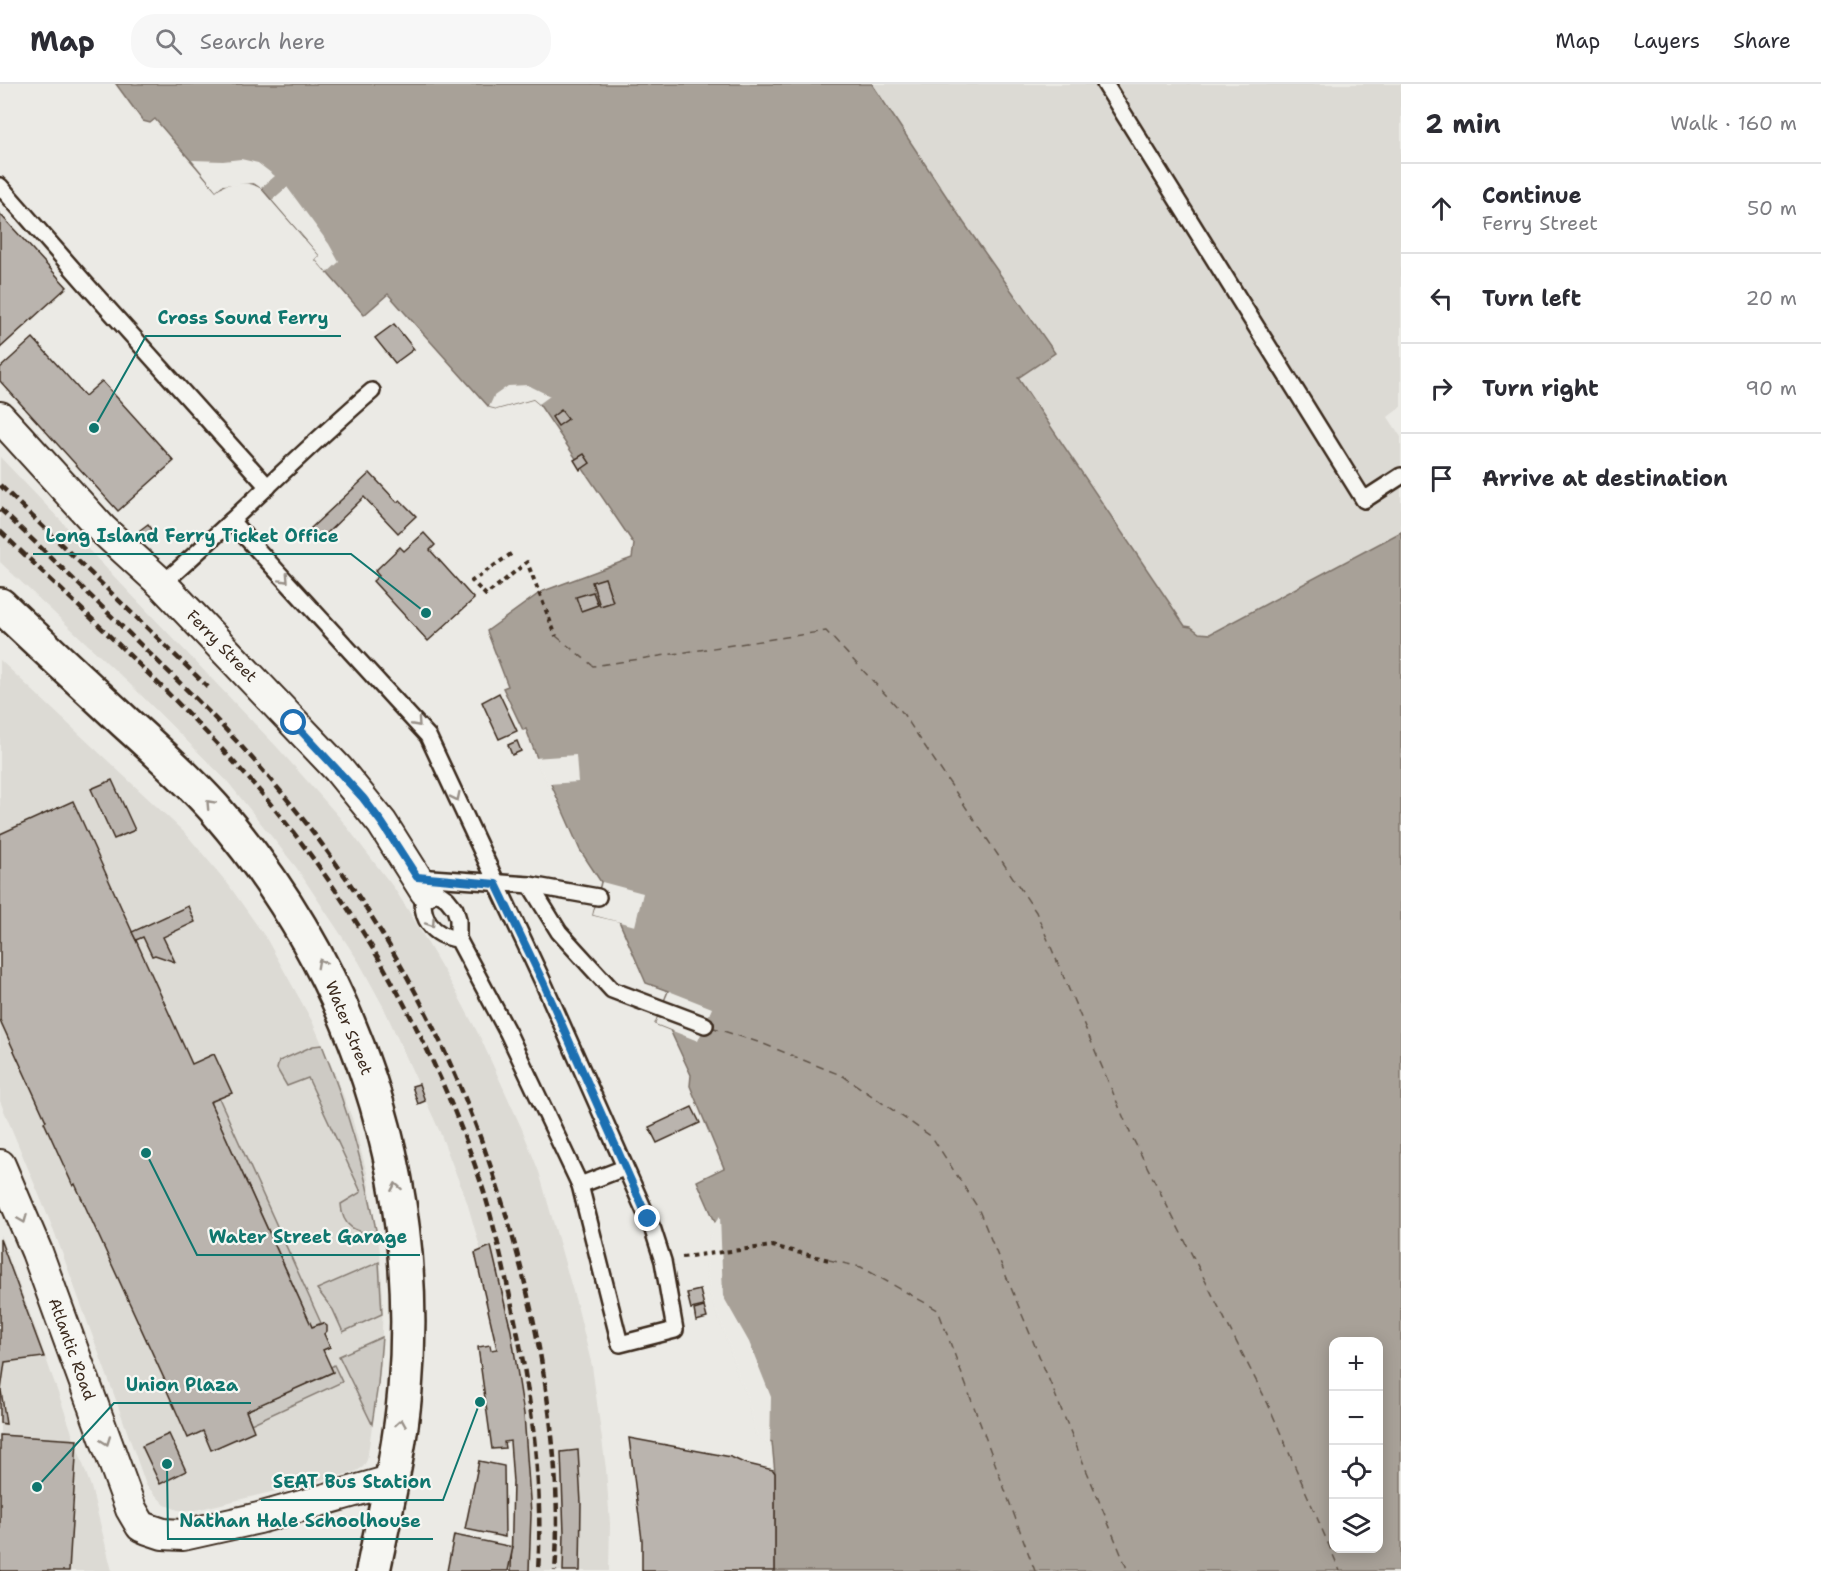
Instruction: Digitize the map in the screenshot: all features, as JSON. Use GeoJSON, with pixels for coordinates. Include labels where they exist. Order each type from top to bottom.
{"type":"FeatureCollection","features":[{"type":"Feature","properties":{"kind":"main road","name":"Water Street"},"geometry":{"type":"LineString","coordinates":[[0,605],[176,769],[213,807],[248,849],[307,936],[352,1031],[370,1080],[386,1136],[398,1193],[407,1308],[407,1366],[401,1423],[373,1571]]}},
{"type":"Feature","properties":{"kind":"street","name":"Ferry Street"},"geometry":{"type":"LineString","coordinates":[[0,417],[102,529],[162,584],[310,739],[363,798],[421,884]]}},
{"type":"Feature","properties":{"kind":"street","name":"Atlantic Road"},"geometry":{"type":"LineString","coordinates":[[0,1165],[37,1252],[131,1509],[141,1526],[163,1534],[194,1534],[390,1481]]}},
{"type":"Feature","properties":{"kind":"lane"},"geometry":{"type":"LineString","coordinates":[[1105,84],[1364,500],[1401,476]]}},
{"type":"Feature","properties":{"kind":"lane"},"geometry":{"type":"LineString","coordinates":[[0,186],[268,487]]}},
{"type":"Feature","properties":{"kind":"lane"},"geometry":{"type":"LineString","coordinates":[[162,584],[319,437],[372,391]]}},
{"type":"Feature","properties":{"kind":"lane"},"geometry":{"type":"LineString","coordinates":[[231,520],[427,734],[543,982],[657,1242],[670,1296],[675,1330],[620,1344],[580,1185],[508,1033],[458,939],[459,919],[455,909],[447,899],[421,884]]}},
{"type":"Feature","properties":{"kind":"lane"},"geometry":{"type":"LineString","coordinates":[[421,884],[530,885],[598,897]]}},
{"type":"Feature","properties":{"kind":"lane"},"geometry":{"type":"LineString","coordinates":[[421,884],[424,912],[428,922],[446,938],[458,939]]}},
{"type":"Feature","properties":{"kind":"lane"},"geometry":{"type":"LineString","coordinates":[[530,885],[559,932],[612,990],[705,1025]]}},
{"type":"Feature","properties":{"kind":"lane"},"geometry":{"type":"LineString","coordinates":[[580,1185],[622,1162]]}},
{"type":"Feature","properties":{"kind":"path"},"geometry":{"type":"LineString","coordinates":[[511,554],[472,581],[486,595],[527,562],[556,636]]}},
{"type":"Feature","properties":{"kind":"path"},"geometry":{"type":"LineString","coordinates":[[687,1258],[772,1246],[829,1260]]}},
{"type":"Feature","properties":{"kind":"shaded area"},"geometry":{"type":"Polygon","coordinates":[[[116,84],[872,84],[964,223],[1055,353],[1018,378],[1185,626],[1199,633],[1210,634],[1401,532],[1401,1571],[775,1571],[775,1473],[772,1442],[769,1441],[728,1335],[713,1234],[716,1224],[697,1181],[724,1168],[690,1086],[691,1075],[670,1030],[655,1024],[668,991],[646,983],[619,921],[593,915],[601,882],[580,850],[526,729],[523,730],[503,688],[508,686],[487,631],[541,592],[632,558],[634,544],[539,404],[533,399],[497,409],[489,407],[388,294],[364,315],[316,260],[320,256],[261,188],[256,185],[238,183],[216,190],[155,119],[150,123],[143,121],[116,84]]]}},
{"type":"Feature","properties":{"kind":"shaded area"},"geometry":{"type":"Polygon","coordinates":[[[872,84],[1401,84],[1401,407],[1388,417],[1401,437],[1401,532],[1210,634],[1199,633],[1185,626],[1018,378],[1054,353],[872,84]]]}},
{"type":"Feature","properties":{"kind":"shaded area"},"geometry":{"type":"Polygon","coordinates":[[[0,457],[276,746],[340,818],[394,888],[455,990],[480,1037],[539,1172],[578,1309],[592,1366],[606,1469],[610,1524],[609,1571],[529,1571],[531,1514],[524,1414],[511,1331],[491,1247],[481,1251],[467,1202],[439,1130],[384,1008],[359,962],[296,867],[227,781],[135,689],[0,562],[0,457]]]}},
{"type":"Feature","properties":{"kind":"shaded area"},"geometry":{"type":"Polygon","coordinates":[[[0,660],[186,834],[228,884],[266,938],[312,1021],[352,1118],[367,1173],[380,1252],[383,1297],[381,1365],[367,1460],[363,1467],[355,1472],[192,1511],[178,1510],[165,1505],[146,1485],[54,1231],[0,1101],[0,660]]]}},
{"type":"Feature","properties":{"kind":"shaded area"},"geometry":{"type":"Polygon","coordinates":[[[322,1045],[354,1138],[367,1185],[377,1235],[357,1230],[347,1224],[344,1219],[341,1204],[361,1192],[308,1078],[287,1086],[277,1069],[279,1061],[313,1046],[322,1045]]]}},
{"type":"Feature","properties":{"kind":"shaded area"},"geometry":{"type":"Polygon","coordinates":[[[219,1098],[321,1323],[312,1327],[210,1102],[219,1098]]]}},
{"type":"Feature","properties":{"kind":"shaded area"},"geometry":{"type":"Polygon","coordinates":[[[0,1235],[91,1487],[112,1571],[0,1571],[0,1235]]]}},
{"type":"Feature","properties":{"kind":"shaded area"},"geometry":{"type":"Polygon","coordinates":[[[379,1262],[382,1314],[343,1332],[333,1310],[317,1289],[379,1262]]]}},
{"type":"Feature","properties":{"kind":"shaded area"},"geometry":{"type":"Polygon","coordinates":[[[382,1337],[378,1384],[372,1424],[339,1356],[382,1337]]]}},
{"type":"Feature","properties":{"kind":"shaded area"},"geometry":{"type":"Polygon","coordinates":[[[334,1365],[342,1382],[251,1424],[246,1411],[333,1372],[331,1367],[334,1365]]]}},
{"type":"Feature","properties":{"kind":"pier"},"geometry":{"type":"Polygon","coordinates":[[[241,159],[258,163],[275,176],[261,188],[254,183],[222,185],[216,190],[192,160],[223,161],[241,159]]]}},
{"type":"Feature","properties":{"kind":"pier"},"geometry":{"type":"Polygon","coordinates":[[[287,187],[329,244],[339,262],[327,273],[316,260],[320,256],[272,200],[287,187]]]}},
{"type":"Feature","properties":{"kind":"pier"},"geometry":{"type":"Polygon","coordinates":[[[528,385],[550,396],[539,404],[533,399],[497,409],[489,407],[494,396],[508,386],[528,385]]]}},
{"type":"Feature","properties":{"kind":"pier"},"geometry":{"type":"Polygon","coordinates":[[[576,755],[578,782],[548,784],[534,758],[576,755]]]}},
{"type":"Feature","properties":{"kind":"pier"},"geometry":{"type":"Polygon","coordinates":[[[602,882],[643,893],[635,926],[593,915],[602,882]]]}},
{"type":"Feature","properties":{"kind":"pier"},"geometry":{"type":"Polygon","coordinates":[[[669,991],[712,1008],[698,1041],[655,1024],[669,991]]]}},
{"type":"Feature","properties":{"kind":"pier"},"geometry":{"type":"Polygon","coordinates":[[[720,1216],[723,1296],[749,1342],[771,1397],[770,1450],[769,1445],[756,1434],[746,1392],[739,1379],[710,1294],[706,1267],[710,1234],[720,1216]]]}},
{"type":"Feature","properties":{"kind":"building"},"geometry":{"type":"Polygon","coordinates":[[[0,214],[67,287],[0,348],[0,214]]]}},
{"type":"Feature","properties":{"kind":"building"},"geometry":{"type":"Polygon","coordinates":[[[394,324],[414,349],[395,363],[375,338],[394,324]]]}},
{"type":"Feature","properties":{"kind":"building"},"geometry":{"type":"Polygon","coordinates":[[[33,338],[85,396],[102,381],[174,461],[118,511],[0,381],[0,368],[33,338]]]}},
{"type":"Feature","properties":{"kind":"building"},"geometry":{"type":"Polygon","coordinates":[[[561,410],[568,419],[558,426],[552,417],[561,410]]]}},
{"type":"Feature","properties":{"kind":"building"},"geometry":{"type":"Polygon","coordinates":[[[584,454],[590,463],[580,470],[574,460],[584,454]]]}},
{"type":"Feature","properties":{"kind":"building"},"geometry":{"type":"Polygon","coordinates":[[[370,473],[397,502],[400,500],[416,516],[398,533],[364,497],[321,539],[311,528],[370,473]]]}},
{"type":"Feature","properties":{"kind":"building"},"geometry":{"type":"Polygon","coordinates":[[[148,524],[153,531],[146,537],[140,530],[148,524]]]}},
{"type":"Feature","properties":{"kind":"building"},"geometry":{"type":"Polygon","coordinates":[[[424,533],[435,545],[430,550],[474,599],[428,641],[373,581],[379,576],[375,571],[400,547],[404,551],[424,533]]]}},
{"type":"Feature","properties":{"kind":"building"},"geometry":{"type":"Polygon","coordinates":[[[605,578],[613,602],[600,606],[592,582],[605,578]]]}},
{"type":"Feature","properties":{"kind":"building"},"geometry":{"type":"Polygon","coordinates":[[[593,592],[598,605],[581,611],[576,597],[593,592]]]}},
{"type":"Feature","properties":{"kind":"building"},"geometry":{"type":"Polygon","coordinates":[[[499,693],[517,731],[499,739],[482,702],[499,693]]]}},
{"type":"Feature","properties":{"kind":"building"},"geometry":{"type":"Polygon","coordinates":[[[517,741],[521,751],[512,755],[508,745],[517,741]]]}},
{"type":"Feature","properties":{"kind":"building"},"geometry":{"type":"Polygon","coordinates":[[[112,780],[135,830],[114,839],[91,789],[112,780]]]}},
{"type":"Feature","properties":{"kind":"building"},"geometry":{"type":"Polygon","coordinates":[[[73,801],[192,1064],[214,1054],[232,1093],[210,1102],[312,1327],[323,1323],[327,1326],[324,1334],[330,1347],[323,1350],[333,1372],[246,1411],[254,1431],[211,1450],[203,1431],[188,1438],[164,1384],[166,1383],[75,1184],[73,1186],[0,1020],[0,834],[73,801]]]}},
{"type":"Feature","properties":{"kind":"building"},"geometry":{"type":"Polygon","coordinates":[[[188,906],[195,922],[163,937],[175,962],[152,956],[143,937],[136,940],[132,932],[188,906]]]}},
{"type":"Feature","properties":{"kind":"building"},"geometry":{"type":"Polygon","coordinates":[[[419,1084],[425,1101],[418,1104],[412,1086],[419,1084]]]}},
{"type":"Feature","properties":{"kind":"building"},"geometry":{"type":"Polygon","coordinates":[[[692,1107],[700,1123],[657,1143],[649,1127],[692,1107]]]}},
{"type":"Feature","properties":{"kind":"building"},"geometry":{"type":"Polygon","coordinates":[[[0,1239],[44,1357],[5,1362],[1,1390],[6,1424],[0,1423],[0,1239]]]}},
{"type":"Feature","properties":{"kind":"building"},"geometry":{"type":"Polygon","coordinates":[[[491,1246],[511,1331],[524,1414],[531,1514],[529,1571],[511,1571],[513,1482],[510,1441],[504,1442],[505,1448],[492,1449],[478,1347],[490,1345],[491,1350],[497,1349],[475,1253],[491,1246]]]}},
{"type":"Feature","properties":{"kind":"building"},"geometry":{"type":"Polygon","coordinates":[[[700,1290],[704,1306],[691,1309],[687,1293],[700,1290]]]}},
{"type":"Feature","properties":{"kind":"building"},"geometry":{"type":"Polygon","coordinates":[[[704,1307],[707,1318],[696,1321],[694,1310],[704,1307]]]}},
{"type":"Feature","properties":{"kind":"building"},"geometry":{"type":"Polygon","coordinates":[[[169,1434],[186,1471],[160,1484],[142,1446],[169,1434]]]}},
{"type":"Feature","properties":{"kind":"building"},"geometry":{"type":"Polygon","coordinates":[[[0,1435],[77,1440],[69,1571],[0,1571],[0,1435]]]}},
{"type":"Feature","properties":{"kind":"building"},"geometry":{"type":"Polygon","coordinates":[[[629,1438],[731,1457],[744,1463],[773,1470],[775,1473],[775,1571],[642,1571],[642,1540],[629,1438]]]}},
{"type":"Feature","properties":{"kind":"building"},"geometry":{"type":"Polygon","coordinates":[[[578,1450],[581,1503],[580,1571],[563,1571],[561,1452],[578,1450]]]}},
{"type":"Feature","properties":{"kind":"building"},"geometry":{"type":"Polygon","coordinates":[[[479,1461],[504,1466],[505,1537],[465,1529],[479,1461]]]}},
{"type":"Feature","properties":{"kind":"building"},"geometry":{"type":"Polygon","coordinates":[[[454,1535],[513,1547],[508,1571],[447,1571],[454,1535]]]}},
{"type":"Feature","properties":{"kind":"ferry route"},"geometry":{"type":"LineString","coordinates":[[556,636],[593,666],[826,631],[902,712],[1036,912],[1131,1135],[1268,1404],[1340,1571]]}},
{"type":"Feature","properties":{"kind":"ferry route"},"geometry":{"type":"LineString","coordinates":[[711,1027],[761,1043],[843,1076],[932,1137],[978,1208],[1128,1571]]}},
{"type":"Feature","properties":{"kind":"ferry route"},"geometry":{"type":"LineString","coordinates":[[829,1260],[861,1267],[938,1310],[1035,1571]]}},
{"type":"Feature","properties":{"kind":"railway"},"geometry":{"type":"LineString","coordinates":[[0,485],[208,687]]}},
{"type":"Feature","properties":{"kind":"railway"},"geometry":{"type":"LineString","coordinates":[[0,509],[197,700],[282,793],[324,847],[362,902],[397,959],[428,1017],[481,1139],[502,1202],[530,1303],[544,1379],[554,1458],[557,1535],[555,1571]]}},
{"type":"Feature","properties":{"kind":"railway"},"geometry":{"type":"LineString","coordinates":[[0,531],[168,693],[263,795],[332,885],[393,983],[444,1086],[484,1192],[494,1227],[518,1335],[532,1423],[538,1482],[538,1571]]}},
{"type":"Feature","properties":{"kind":"place","name":"Cross Sound Ferry"},"geometry":{"type":"Point","coordinates":[94,428]}},
{"type":"Feature","properties":{"kind":"place","name":"Long Island Ferry Ticket Office"},"geometry":{"type":"Point","coordinates":[426,613]}},
{"type":"Feature","properties":{"kind":"place","name":"Water Street Garage"},"geometry":{"type":"Point","coordinates":[146,1153]}},
{"type":"Feature","properties":{"kind":"place","name":"SEAT Bus Station"},"geometry":{"type":"Point","coordinates":[480,1402]}},
{"type":"Feature","properties":{"kind":"place","name":"Nathan Hale Schoolhouse"},"geometry":{"type":"Point","coordinates":[167,1464]}},
{"type":"Feature","properties":{"kind":"place","name":"Union Plaza"},"geometry":{"type":"Point","coordinates":[37,1487]}},
{"type":"Feature","properties":{"kind":"route"},"geometry":{"type":"LineString","coordinates":[[294,723],[363,798],[417,877],[496,884],[543,982],[648,1219]]}}]}
